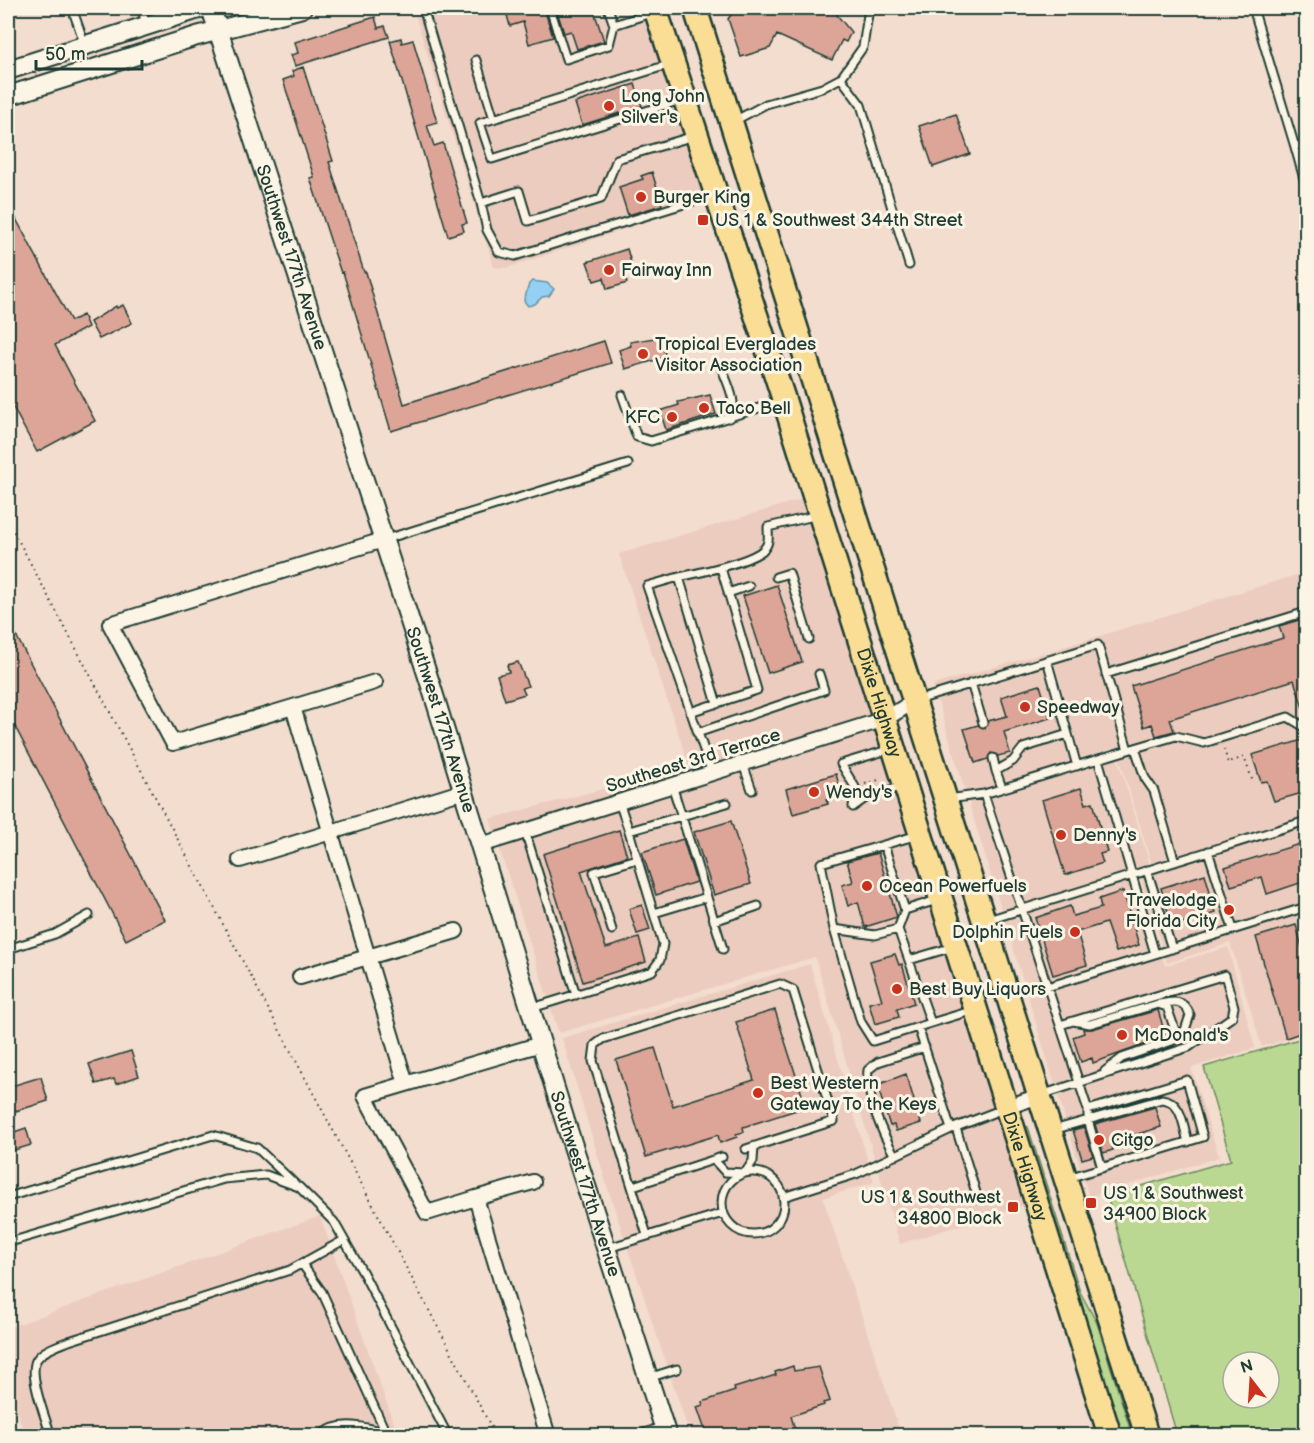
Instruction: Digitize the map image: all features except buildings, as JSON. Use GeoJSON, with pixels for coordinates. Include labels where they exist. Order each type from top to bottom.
{"type":"FeatureCollection","features":[{"type":"Feature","properties":{"kind":"highway","name":"Dixie Highway"},"geometry":{"type":"LineString","coordinates":[[695,8],[982,921],[1147,1436]]}},
{"type":"Feature","properties":{"kind":"highway","name":"Dixie Highway"},"geometry":{"type":"LineString","coordinates":[[656,9],[784,400],[1110,1436]]}},
{"type":"Feature","properties":{"kind":"main road"},"geometry":{"type":"LineString","coordinates":[[8,70],[202,8]]}},
{"type":"Feature","properties":{"kind":"main road","name":"Southwest 177th Avenue"},"geometry":{"type":"LineString","coordinates":[[211,8],[464,791],[541,1044],[666,1433]]}},
{"type":"Feature","properties":{"kind":"main road"},"geometry":{"type":"LineString","coordinates":[[8,96],[218,31],[302,8]]}},
{"type":"Feature","properties":{"kind":"street"},"geometry":{"type":"LineString","coordinates":[[375,682],[173,743],[110,624],[383,540]]}},
{"type":"Feature","properties":{"kind":"street","name":"Southeast 3rd Terrace"},"geometry":{"type":"LineString","coordinates":[[481,845],[885,719],[913,702]]}},
{"type":"Feature","properties":{"kind":"street"},"geometry":{"type":"LineString","coordinates":[[293,707],[406,1084]]}},
{"type":"Feature","properties":{"kind":"street"},"geometry":{"type":"LineString","coordinates":[[240,860],[464,791]]}},
{"type":"Feature","properties":{"kind":"street"},"geometry":{"type":"LineString","coordinates":[[300,977],[456,931]]}},
{"type":"Feature","properties":{"kind":"street"},"geometry":{"type":"LineString","coordinates":[[533,1182],[427,1213],[365,1096],[541,1044]]}},
{"type":"Feature","properties":{"kind":"street"},"geometry":{"type":"LineString","coordinates":[[1007,1107],[1039,1096]]}},
{"type":"Feature","properties":{"kind":"street"},"geometry":{"type":"LineString","coordinates":[[476,1198],[548,1436]]}},
{"type":"Feature","properties":{"kind":"street"},"geometry":{"type":"LineString","coordinates":[[646,1436],[666,1433]]}},
{"type":"Feature","properties":{"kind":"lane"},"geometry":{"type":"LineString","coordinates":[[72,8],[85,46]]}},
{"type":"Feature","properties":{"kind":"lane"},"geometry":{"type":"LineString","coordinates":[[141,8],[147,26]]}},
{"type":"Feature","properties":{"kind":"lane"},"geometry":{"type":"LineString","coordinates":[[423,8],[487,230],[499,252],[515,256],[715,195]]}},
{"type":"Feature","properties":{"kind":"lane"},"geometry":{"type":"LineString","coordinates":[[550,8],[566,59],[609,45],[614,25],[608,8]]}},
{"type":"Feature","properties":{"kind":"lane"},"geometry":{"type":"LineString","coordinates":[[731,122],[766,104],[822,88],[841,78],[863,46],[869,8]]}},
{"type":"Feature","properties":{"kind":"lane"},"geometry":{"type":"LineString","coordinates":[[1253,8],[1306,186]]}},
{"type":"Feature","properties":{"kind":"lane"},"geometry":{"type":"LineString","coordinates":[[614,25],[656,9]]}},
{"type":"Feature","properties":{"kind":"lane"},"geometry":{"type":"LineString","coordinates":[[476,60],[494,119]]}},
{"type":"Feature","properties":{"kind":"lane"},"geometry":{"type":"LineString","coordinates":[[673,63],[480,123],[492,159],[685,99]]}},
{"type":"Feature","properties":{"kind":"lane"},"geometry":{"type":"LineString","coordinates":[[841,78],[861,105],[909,265]]}},
{"type":"Feature","properties":{"kind":"lane"},"geometry":{"type":"LineString","coordinates":[[480,203],[519,191],[528,222],[601,199],[617,159],[696,135]]}},
{"type":"Feature","properties":{"kind":"lane"},"geometry":{"type":"LineString","coordinates":[[1295,147],[1306,143]]}},
{"type":"Feature","properties":{"kind":"lane"},"geometry":{"type":"LineString","coordinates":[[722,366],[733,404],[733,413],[729,418]]}},
{"type":"Feature","properties":{"kind":"lane"},"geometry":{"type":"LineString","coordinates":[[622,396],[634,431],[643,440],[660,439],[784,400]]}},
{"type":"Feature","properties":{"kind":"lane"},"geometry":{"type":"LineString","coordinates":[[383,540],[628,464]]}},
{"type":"Feature","properties":{"kind":"lane"},"geometry":{"type":"LineString","coordinates":[[712,773],[647,586],[721,568],[762,551],[768,542],[768,527],[820,514]]}},
{"type":"Feature","properties":{"kind":"lane"},"geometry":{"type":"LineString","coordinates":[[690,712],[757,690],[721,568]]}},
{"type":"Feature","properties":{"kind":"lane"},"geometry":{"type":"LineString","coordinates":[[776,577],[789,573],[809,639]]}},
{"type":"Feature","properties":{"kind":"lane"},"geometry":{"type":"LineString","coordinates":[[679,577],[717,704]]}},
{"type":"Feature","properties":{"kind":"lane"},"geometry":{"type":"LineString","coordinates":[[729,593],[749,586]]}},
{"type":"Feature","properties":{"kind":"lane"},"geometry":{"type":"LineString","coordinates":[[1106,674],[1306,612]]}},
{"type":"Feature","properties":{"kind":"lane"},"geometry":{"type":"LineString","coordinates":[[913,702],[1098,645],[1132,749],[1145,778],[1154,790],[1175,862]]}},
{"type":"Feature","properties":{"kind":"lane"},"geometry":{"type":"LineString","coordinates":[[1047,660],[1077,766]]}},
{"type":"Feature","properties":{"kind":"lane"},"geometry":{"type":"LineString","coordinates":[[698,733],[824,690],[819,674]]}},
{"type":"Feature","properties":{"kind":"lane"},"geometry":{"type":"LineString","coordinates":[[971,684],[983,723]]}},
{"type":"Feature","properties":{"kind":"lane"},"geometry":{"type":"LineString","coordinates":[[945,800],[984,794],[1176,736],[1204,742],[1288,717],[1306,728]]}},
{"type":"Feature","properties":{"kind":"lane"},"geometry":{"type":"LineString","coordinates":[[996,771],[1013,761],[1023,748],[1068,734]]}},
{"type":"Feature","properties":{"kind":"lane"},"geometry":{"type":"LineString","coordinates":[[894,748],[841,764],[855,787],[853,807],[867,797],[906,786]]}},
{"type":"Feature","properties":{"kind":"lane"},"geometry":{"type":"LineString","coordinates":[[993,758],[1002,788]]}},
{"type":"Feature","properties":{"kind":"lane"},"geometry":{"type":"LineString","coordinates":[[1098,759],[1155,954]]}},
{"type":"Feature","properties":{"kind":"lane"},"geometry":{"type":"LineString","coordinates":[[743,764],[752,790]]}},
{"type":"Feature","properties":{"kind":"lane"},"geometry":{"type":"LineString","coordinates":[[672,785],[723,949]]}},
{"type":"Feature","properties":{"kind":"lane"},"geometry":{"type":"LineString","coordinates":[[984,794],[1088,1110],[1088,1120],[1102,1168]]}},
{"type":"Feature","properties":{"kind":"lane"},"geometry":{"type":"LineString","coordinates":[[531,1009],[652,971],[660,960],[663,944],[619,802]]}},
{"type":"Feature","properties":{"kind":"lane"},"geometry":{"type":"LineString","coordinates":[[629,831],[727,803]]}},
{"type":"Feature","properties":{"kind":"lane"},"geometry":{"type":"LineString","coordinates":[[982,921],[1306,821]]}},
{"type":"Feature","properties":{"kind":"lane"},"geometry":{"type":"LineString","coordinates":[[525,831],[576,995]]}},
{"type":"Feature","properties":{"kind":"lane"},"geometry":{"type":"LineString","coordinates":[[920,834],[821,863],[834,929],[861,1022],[873,1041],[976,1010]]}},
{"type":"Feature","properties":{"kind":"lane"},"geometry":{"type":"LineString","coordinates":[[884,845],[905,910],[898,929],[930,1023]]}},
{"type":"Feature","properties":{"kind":"lane"},"geometry":{"type":"LineString","coordinates":[[1208,851],[1233,929]]}},
{"type":"Feature","properties":{"kind":"lane"},"geometry":{"type":"LineString","coordinates":[[612,930],[594,872],[637,859]]}},
{"type":"Feature","properties":{"kind":"lane"},"geometry":{"type":"LineString","coordinates":[[1147,870],[1172,949]]}},
{"type":"Feature","properties":{"kind":"lane"},"geometry":{"type":"LineString","coordinates":[[654,913],[707,897]]}},
{"type":"Feature","properties":{"kind":"lane"},"geometry":{"type":"LineString","coordinates":[[905,910],[942,899]]}},
{"type":"Feature","properties":{"kind":"lane"},"geometry":{"type":"LineString","coordinates":[[714,921],[758,906]]}},
{"type":"Feature","properties":{"kind":"lane"},"geometry":{"type":"LineString","coordinates":[[1047,987],[1306,907]]}},
{"type":"Feature","properties":{"kind":"lane"},"geometry":{"type":"LineString","coordinates":[[8,949],[56,934],[89,915]]}},
{"type":"Feature","properties":{"kind":"lane"},"geometry":{"type":"LineString","coordinates":[[834,929],[875,935],[898,929]]}},
{"type":"Feature","properties":{"kind":"lane"},"geometry":{"type":"LineString","coordinates":[[909,960],[956,946]]}},
{"type":"Feature","properties":{"kind":"lane"},"geometry":{"type":"LineString","coordinates":[[1039,1096],[1190,1047],[1232,1017],[1234,1007],[1225,975],[1060,1025]]}},
{"type":"Feature","properties":{"kind":"lane"},"geometry":{"type":"LineString","coordinates":[[647,1235],[593,1061],[596,1045],[603,1039],[780,984],[793,990],[797,998],[834,1121],[750,1148],[753,1161],[744,1173],[728,1184],[723,1193],[723,1213],[728,1222],[745,1234],[766,1232],[780,1218],[783,1197],[773,1180],[755,1172],[744,1173],[725,1172],[714,1160]]}},
{"type":"Feature","properties":{"kind":"lane"},"geometry":{"type":"LineString","coordinates":[[1072,1021],[1090,1024],[1175,1000],[1183,1003],[1190,1015],[1185,1030],[1172,1041],[1122,1058],[1101,1074]]}},
{"type":"Feature","properties":{"kind":"lane"},"geometry":{"type":"LineString","coordinates":[[1158,1004],[1170,1011],[1176,1033],[1172,1041]]}},
{"type":"Feature","properties":{"kind":"lane"},"geometry":{"type":"LineString","coordinates":[[918,1027],[978,1199]]}},
{"type":"Feature","properties":{"kind":"lane"},"geometry":{"type":"LineString","coordinates":[[895,1156],[886,1140],[868,1084],[868,1070],[878,1062],[925,1047]]}},
{"type":"Feature","properties":{"kind":"lane"},"geometry":{"type":"LineString","coordinates":[[1066,1179],[1203,1137],[1187,1080],[1088,1110]]}},
{"type":"Feature","properties":{"kind":"lane"},"geometry":{"type":"LineString","coordinates":[[1050,1131],[1156,1100],[1168,1099],[1177,1107],[1188,1142]]}},
{"type":"Feature","properties":{"kind":"lane"},"geometry":{"type":"LineString","coordinates":[[783,1197],[856,1174],[1007,1107]]}},
{"type":"Feature","properties":{"kind":"lane"},"geometry":{"type":"LineString","coordinates":[[8,1197],[213,1135],[256,1148],[334,1222],[448,1436]]}},
{"type":"Feature","properties":{"kind":"lane"},"geometry":{"type":"LineString","coordinates":[[633,1186],[722,1157]]}},
{"type":"Feature","properties":{"kind":"lane"},"geometry":{"type":"LineString","coordinates":[[8,1233],[10,1242],[224,1179],[266,1175],[299,1187]]}},
{"type":"Feature","properties":{"kind":"lane"},"geometry":{"type":"LineString","coordinates":[[606,1248],[723,1213]]}},
{"type":"Feature","properties":{"kind":"lane"},"geometry":{"type":"LineString","coordinates":[[51,1436],[33,1374],[37,1359],[47,1351],[69,1341],[290,1270],[344,1240]]}},
{"type":"Feature","properties":{"kind":"lane"},"geometry":{"type":"LineString","coordinates":[[302,1264],[322,1292],[386,1433]]}},
{"type":"Feature","properties":{"kind":"lane"},"geometry":{"type":"LineString","coordinates":[[647,1378],[677,1369]]}},
{"type":"Feature","properties":{"kind":"lane"},"geometry":{"type":"LineString","coordinates":[[320,1436],[330,1428],[344,1426],[397,1436]]}},
{"type":"Feature","properties":{"kind":"lane"},"geometry":{"type":"LineString","coordinates":[[793,1436],[802,1436]]}},
{"type":"Feature","properties":{"kind":"path"},"geometry":{"type":"LineString","coordinates":[[8,521],[496,1436]]}},
{"type":"Feature","properties":{"kind":"path"},"geometry":{"type":"LineString","coordinates":[[1221,737],[1228,763],[1244,757],[1253,782]]}},
{"type":"Feature","properties":{"kind":"path"},"geometry":{"type":"LineString","coordinates":[[859,786],[882,779]]}},
{"type":"Feature","properties":{"kind":"path"},"geometry":{"type":"LineString","coordinates":[[827,802],[845,797],[843,791]]}},
{"type":"Feature","properties":{"kind":"shaded area"},"geometry":{"type":"Polygon","coordinates":[[[413,8],[643,8],[707,202],[506,268],[494,267],[413,8]]]}},
{"type":"Feature","properties":{"kind":"shaded area"},"geometry":{"type":"Polygon","coordinates":[[[803,499],[1025,1205],[900,1244],[815,957],[559,1033],[490,819],[689,766],[619,554],[803,499]]]}},
{"type":"Feature","properties":{"kind":"shaded area"},"geometry":{"type":"Polygon","coordinates":[[[1306,572],[1306,818],[1152,865],[1116,747],[1081,758],[1051,651],[1306,572]]]}},
{"type":"Feature","properties":{"kind":"shaded area"},"geometry":{"type":"Polygon","coordinates":[[[1047,652],[1079,761],[1115,750],[1150,865],[1135,870],[1165,966],[1228,947],[1255,1048],[1191,1068],[1219,1157],[1089,1197],[933,685],[1047,652]]]}},
{"type":"Feature","properties":{"kind":"shaded area","name":"Travelodge Florida City"},"geometry":{"type":"Polygon","coordinates":[[[1306,825],[1306,1033],[1262,1047],[1230,943],[1167,963],[1140,876],[1306,825]]]}},
{"type":"Feature","properties":{"kind":"shaded area"},"geometry":{"type":"Polygon","coordinates":[[[810,964],[874,1182],[823,1198],[901,1435],[690,1435],[608,1189],[562,1038],[810,964]]]}},
{"type":"Feature","properties":{"kind":"shaded area"},"geometry":{"type":"Polygon","coordinates":[[[320,1216],[398,1435],[25,1435],[8,1386],[8,1328],[320,1216]]]}},
{"type":"Feature","properties":{"kind":"green space"},"geometry":{"type":"Polygon","coordinates":[[[1306,1037],[1306,1435],[1177,1435],[1107,1196],[1231,1160],[1204,1067],[1306,1037]]]}},
{"type":"Feature","properties":{"kind":"green space"},"geometry":{"type":"Polygon","coordinates":[[[1024,1126],[1028,1127],[1080,1292],[1097,1323],[1132,1435],[1118,1435],[1024,1126]]]}},
{"type":"Feature","properties":{"kind":"water"},"geometry":{"type":"Polygon","coordinates":[[[532,281],[547,283],[554,289],[549,296],[542,297],[535,304],[528,306],[524,301],[532,281]]]}},
{"type":"Feature","properties":{"kind":"place","name":"Long John Silver's"},"geometry":{"type":"Point","coordinates":[609,106]}},
{"type":"Feature","properties":{"kind":"place","name":"Burger King"},"geometry":{"type":"Point","coordinates":[641,197]}},
{"type":"Feature","properties":{"kind":"place","name":"US 1 & Southwest 344th Street"},"geometry":{"type":"Point","coordinates":[703,220]}},
{"type":"Feature","properties":{"kind":"place","name":"Fairway Inn"},"geometry":{"type":"Point","coordinates":[609,270]}},
{"type":"Feature","properties":{"kind":"place","name":"Tropical Everglades Visitor Association"},"geometry":{"type":"Point","coordinates":[643,354]}},
{"type":"Feature","properties":{"kind":"place","name":"Taco Bell"},"geometry":{"type":"Point","coordinates":[704,408]}},
{"type":"Feature","properties":{"kind":"place","name":"KFC"},"geometry":{"type":"Point","coordinates":[672,417]}},
{"type":"Feature","properties":{"kind":"place","name":"Speedway"},"geometry":{"type":"Point","coordinates":[1025,707]}},
{"type":"Feature","properties":{"kind":"place","name":"Wendy's"},"geometry":{"type":"Point","coordinates":[814,792]}},
{"type":"Feature","properties":{"kind":"place","name":"Denny's"},"geometry":{"type":"Point","coordinates":[1061,835]}},
{"type":"Feature","properties":{"kind":"place","name":"Ocean Powerfuels"},"geometry":{"type":"Point","coordinates":[867,886]}},
{"type":"Feature","properties":{"kind":"place","name":"Travelodge Florida City"},"geometry":{"type":"Point","coordinates":[1229,910]}},
{"type":"Feature","properties":{"kind":"place","name":"Dolphin Fuels"},"geometry":{"type":"Point","coordinates":[1075,932]}},
{"type":"Feature","properties":{"kind":"place","name":"Best Buy Liquors"},"geometry":{"type":"Point","coordinates":[897,989]}},
{"type":"Feature","properties":{"kind":"place","name":"McDonald's"},"geometry":{"type":"Point","coordinates":[1122,1035]}},
{"type":"Feature","properties":{"kind":"place","name":"Best Western Gateway To the Keys"},"geometry":{"type":"Point","coordinates":[758,1093]}},
{"type":"Feature","properties":{"kind":"place","name":"Citgo"},"geometry":{"type":"Point","coordinates":[1099,1140]}},
{"type":"Feature","properties":{"kind":"place","name":"US 1 & Southwest 34900 Block"},"geometry":{"type":"Point","coordinates":[1091,1203]}},
{"type":"Feature","properties":{"kind":"place","name":"US 1 & Southwest 34800 Block"},"geometry":{"type":"Point","coordinates":[1013,1207]}}]}
